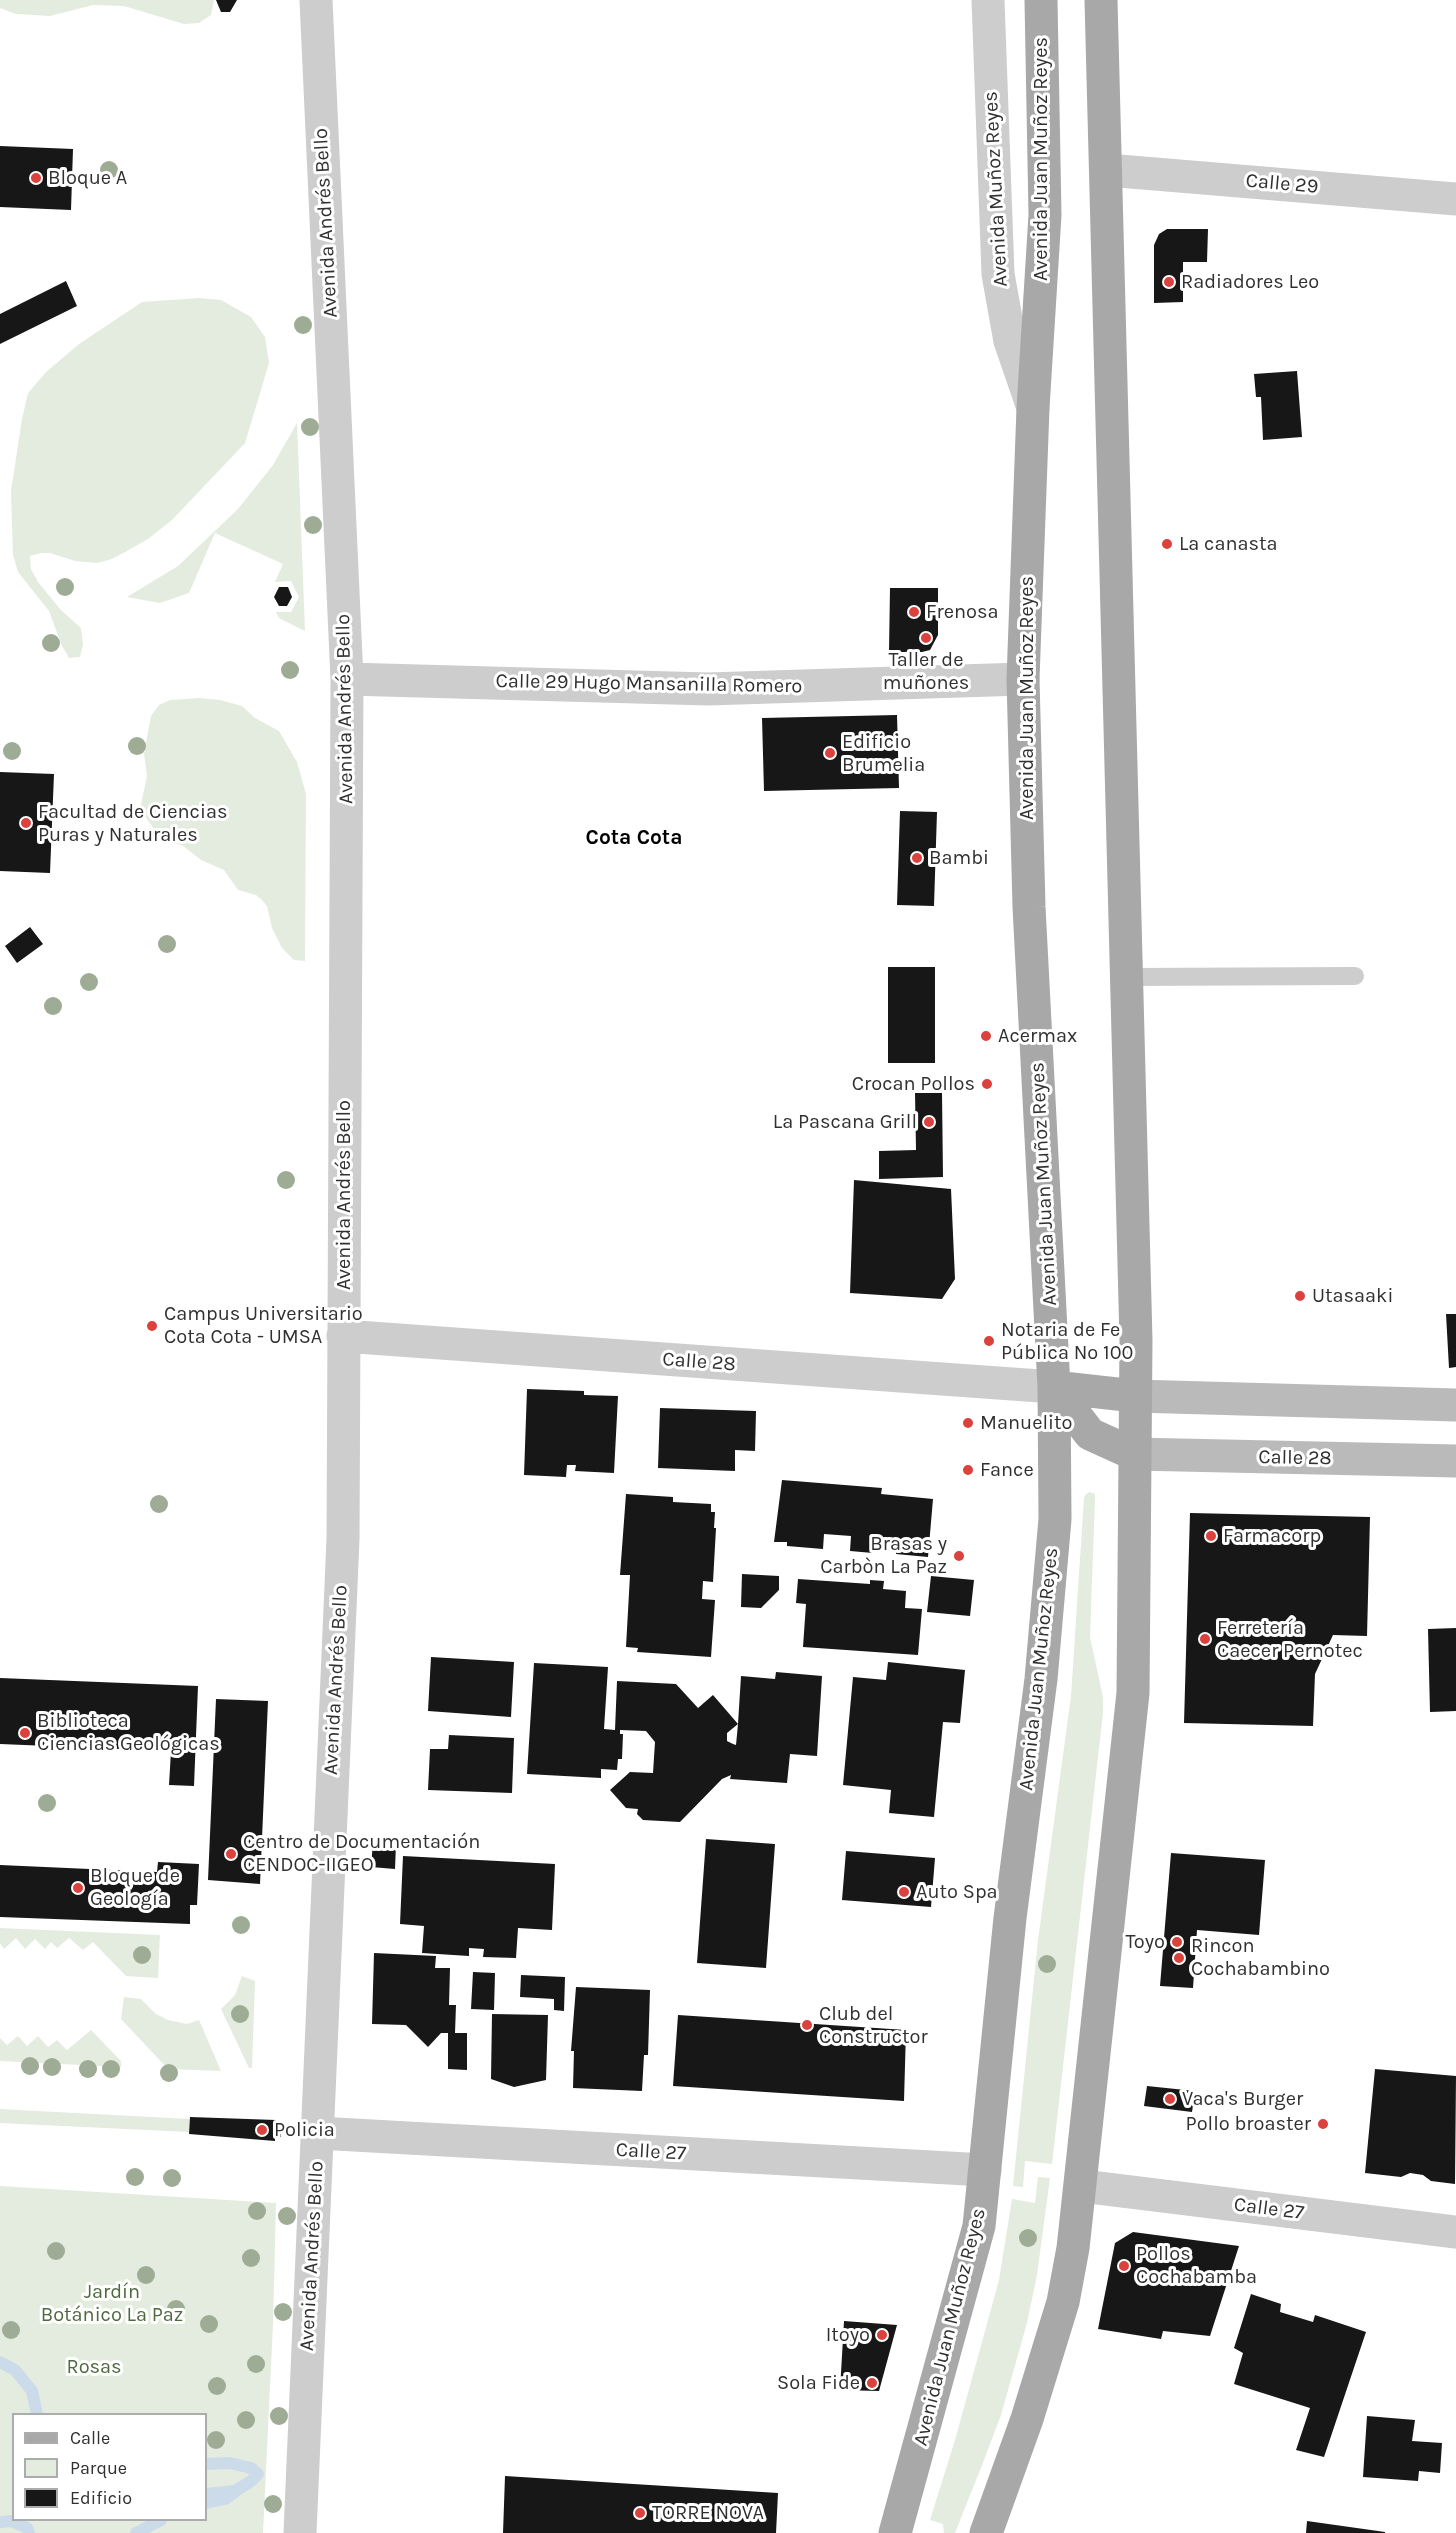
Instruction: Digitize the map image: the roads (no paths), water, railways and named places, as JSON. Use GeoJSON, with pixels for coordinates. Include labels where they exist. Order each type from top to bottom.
{"type":"FeatureCollection","features":[{"type":"Feature","properties":{"kind":"main road","name":"Avenida Juan Muñoz Reyes"},"geometry":{"type":"LineString","coordinates":[[894,2533],[979,2226],[1010,1918],[1041,1679],[1055,1519],[1054,1387],[1029,907],[1023,679],[1033,408],[1045,215],[1041,0]]}},
{"type":"Feature","properties":{"kind":"main road"},"geometry":{"type":"LineString","coordinates":[[986,2533],[1028,2419],[1063,2302],[1082,2186],[1133,1693],[1136,1340],[1101,0]]}},
{"type":"Feature","properties":{"kind":"main road"},"geometry":{"type":"LineString","coordinates":[[1054,1387],[1135,1396],[1456,1405]]}},
{"type":"Feature","properties":{"kind":"main road"},"geometry":{"type":"LineString","coordinates":[[1054,1387],[1090,1434],[1134,1454]]}},
{"type":"Feature","properties":{"kind":"main road","name":"Calle 28"},"geometry":{"type":"LineString","coordinates":[[1134,1454],[1456,1461]]}},
{"type":"Feature","properties":{"kind":"street","name":"Avenida Andrés Bello"},"geometry":{"type":"LineString","coordinates":[[300,2533],[343,1539],[347,679],[316,0]]}},
{"type":"Feature","properties":{"kind":"street","name":"Avenida Muñoz Reyes"},"geometry":{"type":"LineString","coordinates":[[988,0],[998,274],[1010,341],[1033,408]]}},
{"type":"Feature","properties":{"kind":"street","name":"Calle 29"},"geometry":{"type":"LineString","coordinates":[[1107,170],[1456,199]]}},
{"type":"Feature","properties":{"kind":"street","name":"Calle 29 Hugo Mansanilla Romero"},"geometry":{"type":"LineString","coordinates":[[347,679],[708,689],[1023,679]]}},
{"type":"Feature","properties":{"kind":"street","name":"Calle 28"},"geometry":{"type":"LineString","coordinates":[[343,1336],[1054,1387]]}},
{"type":"Feature","properties":{"kind":"street","name":"Calle 27"},"geometry":{"type":"LineString","coordinates":[[318,2133],[985,2170]]}},
{"type":"Feature","properties":{"kind":"street","name":"Calle 27"},"geometry":{"type":"LineString","coordinates":[[1082,2186],[1456,2232]]}},
{"type":"Feature","properties":{"kind":"lane"},"geometry":{"type":"LineString","coordinates":[[1127,976],[1355,976]]}},
{"type":"Feature","properties":{"kind":"waterway"},"geometry":{"type":"LineString","coordinates":[[0,2362],[15,2370],[32,2391],[37,2413]]}},
{"type":"Feature","properties":{"kind":"waterway"},"geometry":{"type":"LineString","coordinates":[[207,2464],[230,2463],[251,2468],[258,2474],[235,2491],[207,2494]]}},
{"type":"Feature","properties":{"kind":"waterway"},"geometry":{"type":"LineString","coordinates":[[207,2503],[225,2499],[235,2492]]}},
{"type":"Feature","properties":{"kind":"waterway"},"geometry":{"type":"LineString","coordinates":[[0,2522],[12,2521],[27,2528],[29,2533]]}},
{"type":"Feature","properties":{"kind":"waterway"},"geometry":{"type":"LineString","coordinates":[[136,2533],[159,2521]]}},
{"type":"Feature","properties":{"kind":"place","name":"Bloque A"},"geometry":{"type":"Point","coordinates":[36,178]}},
{"type":"Feature","properties":{"kind":"place","name":"Radiadores Leo"},"geometry":{"type":"Point","coordinates":[1169,282]}},
{"type":"Feature","properties":{"kind":"place","name":"La canasta"},"geometry":{"type":"Point","coordinates":[1167,544]}},
{"type":"Feature","properties":{"kind":"place","name":"Frenosa"},"geometry":{"type":"Point","coordinates":[914,612]}},
{"type":"Feature","properties":{"kind":"place","name":"Taller de muñones"},"geometry":{"type":"Point","coordinates":[926,638]}},
{"type":"Feature","properties":{"kind":"place","name":"Edificio Brumelia"},"geometry":{"type":"Point","coordinates":[830,753]}},
{"type":"Feature","properties":{"kind":"place","name":"Facultad de Ciencias Puras y Naturales"},"geometry":{"type":"Point","coordinates":[26,823]}},
{"type":"Feature","properties":{"kind":"place","name":"Bambi"},"geometry":{"type":"Point","coordinates":[917,858]}},
{"type":"Feature","properties":{"kind":"place","name":"Acermax"},"geometry":{"type":"Point","coordinates":[986,1036]}},
{"type":"Feature","properties":{"kind":"place","name":"Crocan Pollos"},"geometry":{"type":"Point","coordinates":[987,1084]}},
{"type":"Feature","properties":{"kind":"place","name":"La Pascana Grill"},"geometry":{"type":"Point","coordinates":[929,1122]}},
{"type":"Feature","properties":{"kind":"place","name":"Utasaaki"},"geometry":{"type":"Point","coordinates":[1300,1296]}},
{"type":"Feature","properties":{"kind":"place","name":"Campus Universitario Cota Cota - UMSA"},"geometry":{"type":"Point","coordinates":[152,1326]}},
{"type":"Feature","properties":{"kind":"place","name":"Notaria de Fe Pública No 100"},"geometry":{"type":"Point","coordinates":[989,1341]}},
{"type":"Feature","properties":{"kind":"place","name":"Manuelito"},"geometry":{"type":"Point","coordinates":[968,1423]}},
{"type":"Feature","properties":{"kind":"place","name":"Fance"},"geometry":{"type":"Point","coordinates":[968,1470]}},
{"type":"Feature","properties":{"kind":"place","name":"Farmacorp"},"geometry":{"type":"Point","coordinates":[1211,1536]}},
{"type":"Feature","properties":{"kind":"place","name":"Brasas y Carbòn La Paz"},"geometry":{"type":"Point","coordinates":[959,1556]}},
{"type":"Feature","properties":{"kind":"place","name":"Ferretería Caecer Pernotec"},"geometry":{"type":"Point","coordinates":[1205,1639]}},
{"type":"Feature","properties":{"kind":"place","name":"Biblioteca Ciencias Geológicas"},"geometry":{"type":"Point","coordinates":[25,1733]}},
{"type":"Feature","properties":{"kind":"place","name":"Centro de Documentación CENDOC-IIGEO"},"geometry":{"type":"Point","coordinates":[231,1854]}},
{"type":"Feature","properties":{"kind":"place","name":"Bloque de Geología"},"geometry":{"type":"Point","coordinates":[78,1888]}},
{"type":"Feature","properties":{"kind":"place","name":"Auto Spa"},"geometry":{"type":"Point","coordinates":[904,1892]}},
{"type":"Feature","properties":{"kind":"place","name":"Toyo"},"geometry":{"type":"Point","coordinates":[1177,1942]}},
{"type":"Feature","properties":{"kind":"place","name":"Rincon Cochabambino"},"geometry":{"type":"Point","coordinates":[1179,1958]}},
{"type":"Feature","properties":{"kind":"place","name":"Club del Constructor"},"geometry":{"type":"Point","coordinates":[807,2025]}},
{"type":"Feature","properties":{"kind":"place","name":"Vaca's Burger"},"geometry":{"type":"Point","coordinates":[1170,2099]}},
{"type":"Feature","properties":{"kind":"place","name":"Pollo broaster"},"geometry":{"type":"Point","coordinates":[1323,2124]}},
{"type":"Feature","properties":{"kind":"place","name":"Policia"},"geometry":{"type":"Point","coordinates":[262,2130]}},
{"type":"Feature","properties":{"kind":"place","name":"Pollos Cochabamba"},"geometry":{"type":"Point","coordinates":[1124,2266]}},
{"type":"Feature","properties":{"kind":"place","name":"Itoyo"},"geometry":{"type":"Point","coordinates":[882,2335]}},
{"type":"Feature","properties":{"kind":"place","name":"Sola Fide"},"geometry":{"type":"Point","coordinates":[872,2383]}},
{"type":"Feature","properties":{"kind":"place","name":"TORRE NOVA"},"geometry":{"type":"Point","coordinates":[640,2513]}},
{"type":"Feature","properties":{"kind":"district","name":"Cota Cota"},"geometry":{"type":"Point","coordinates":[634,838]}},
{"type":"Feature","properties":{"kind":"park label","name":"Jardín Botánico La Paz"},"geometry":{"type":"Point","coordinates":[112,2304]}},
{"type":"Feature","properties":{"kind":"park label","name":"Rosas"},"geometry":{"type":"Point","coordinates":[94,2367]}}]}
